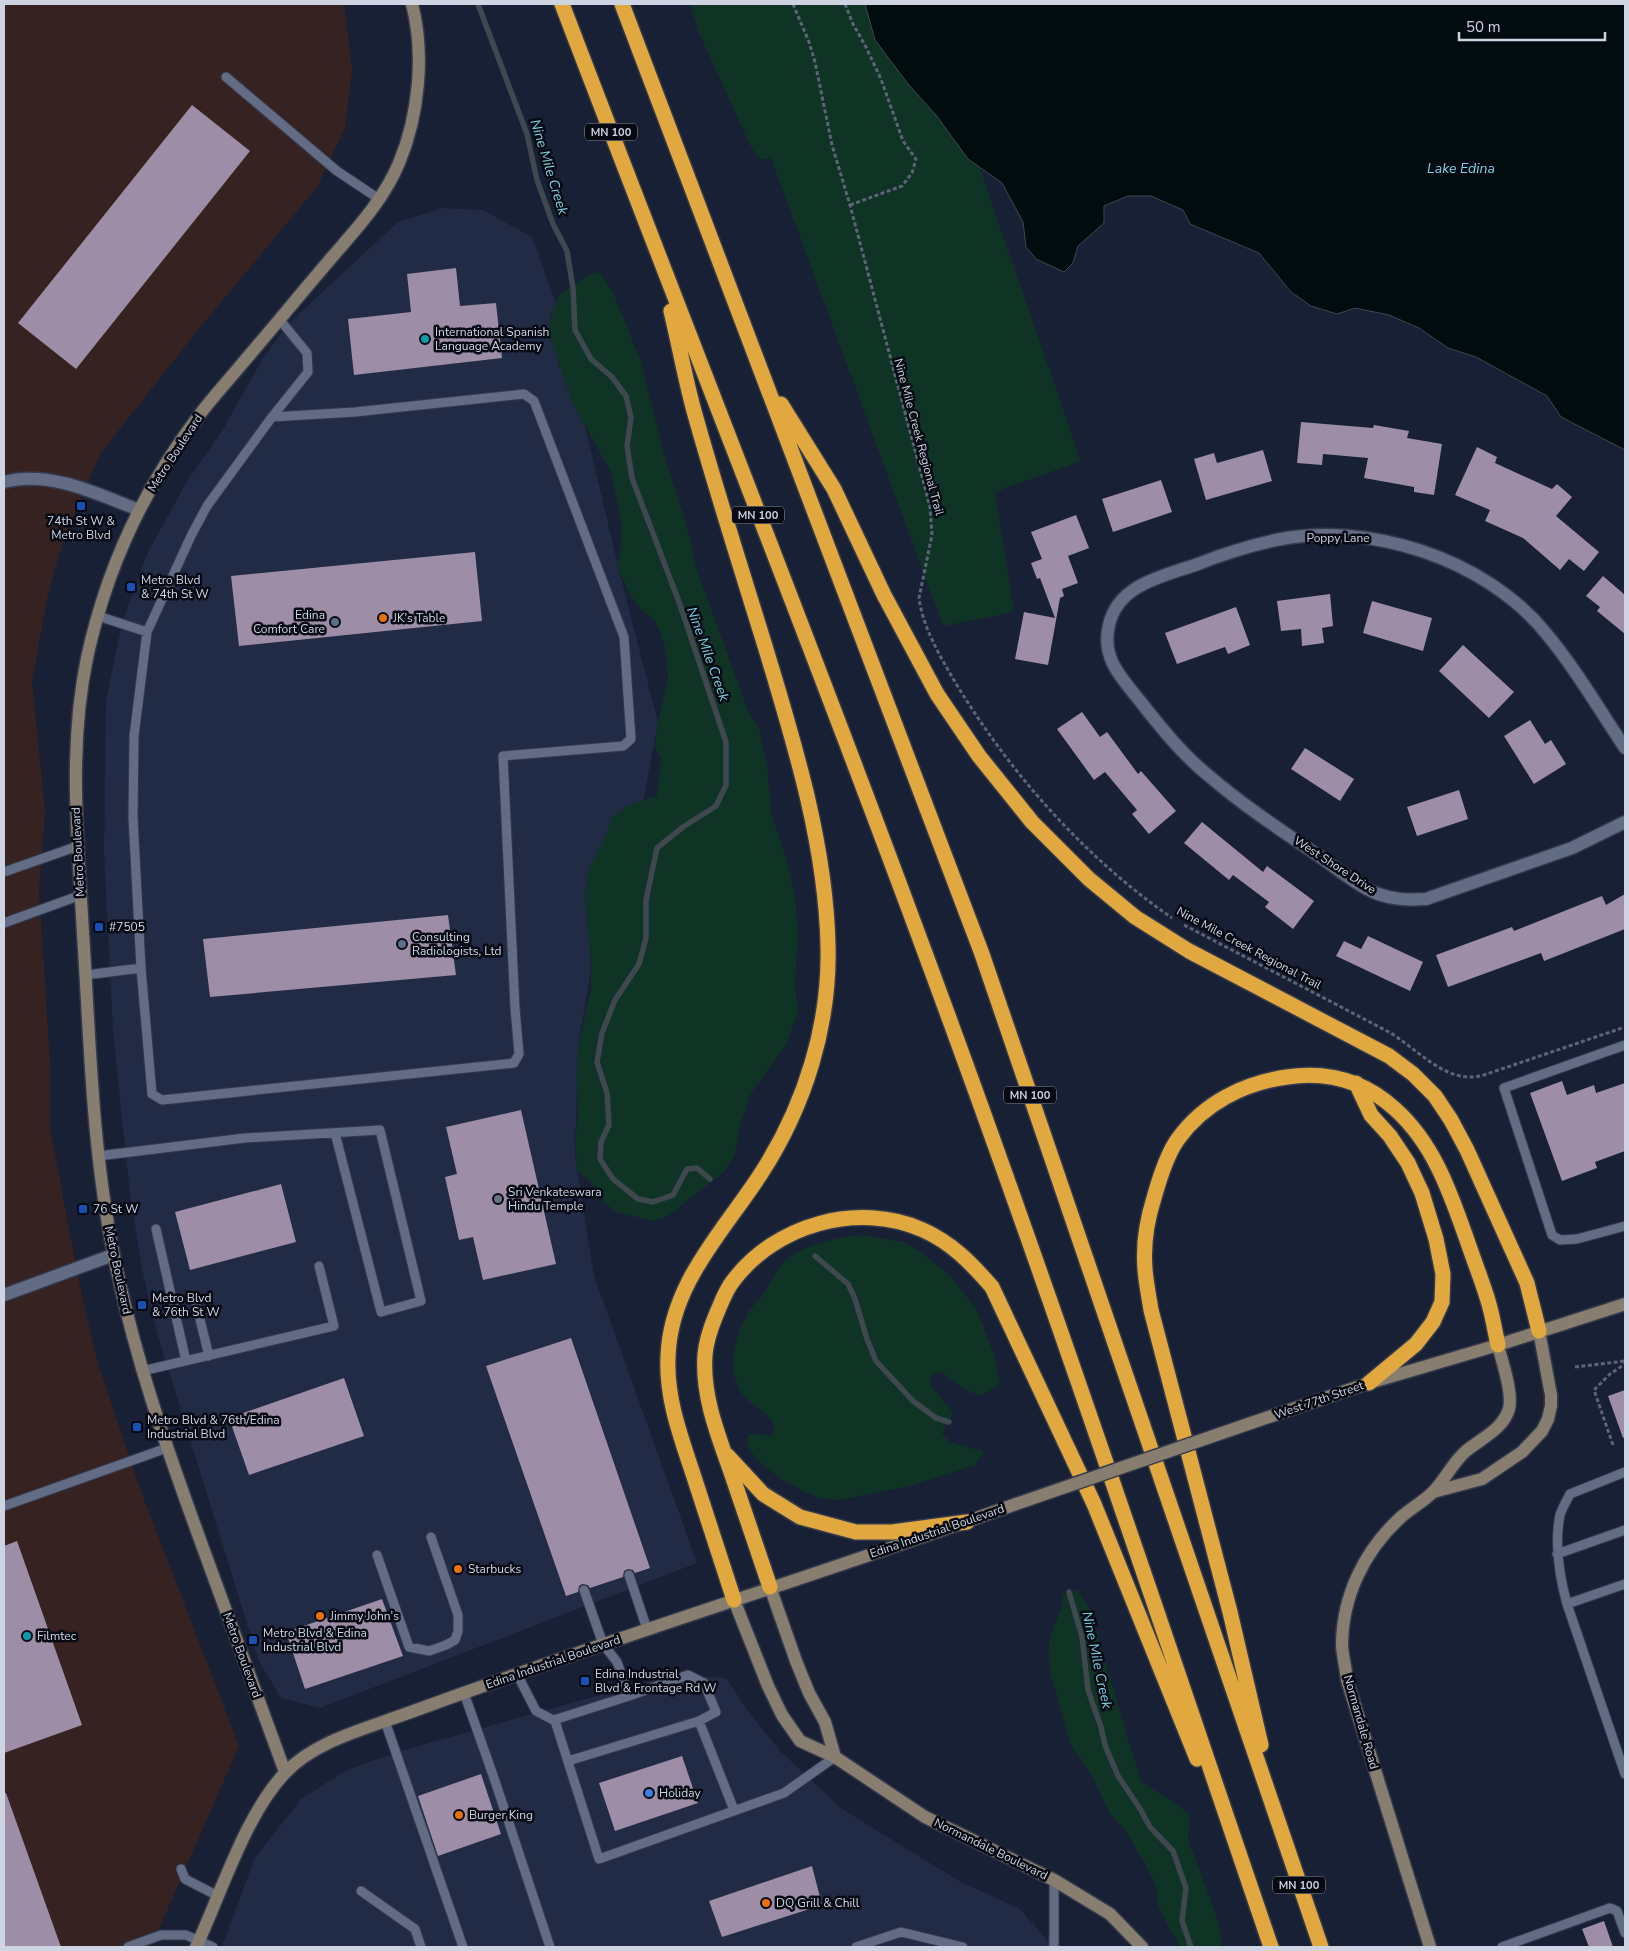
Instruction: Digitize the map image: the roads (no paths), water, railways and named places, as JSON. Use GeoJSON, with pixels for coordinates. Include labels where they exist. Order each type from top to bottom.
{"type":"FeatureCollection","features":[{"type":"Feature","properties":{"kind":"highway","name":"MN 100"},"geometry":{"type":"LineString","coordinates":[[562,4],[856,769],[1008,1183],[1271,1947]]}},
{"type":"Feature","properties":{"kind":"highway","name":"MN 100"},"geometry":{"type":"LineString","coordinates":[[622,4],[982,954],[1321,1947]]}},
{"type":"Feature","properties":{"kind":"highway"},"geometry":{"type":"LineString","coordinates":[[660,260],[693,408],[791,731],[815,835],[824,889],[828,946],[826,1000],[816,1048],[801,1096],[781,1140],[766,1166],[701,1258],[683,1292],[671,1327],[668,1356],[671,1406],[734,1600]]}},
{"type":"Feature","properties":{"kind":"highway"},"geometry":{"type":"LineString","coordinates":[[763,375],[834,489],[884,595],[936,694],[979,756],[1032,822],[1089,879],[1136,918],[1189,951],[1389,1056],[1418,1079],[1435,1096],[1451,1120],[1467,1150],[1527,1283],[1538,1331]]}},
{"type":"Feature","properties":{"kind":"highway"},"geometry":{"type":"LineString","coordinates":[[1278,1822],[1230,1612],[1151,1310],[1144,1268],[1147,1221],[1159,1179],[1177,1140],[1199,1115],[1225,1096],[1256,1083],[1301,1075],[1336,1077],[1356,1083],[1378,1096],[1395,1109],[1416,1131],[1435,1159],[1448,1188],[1489,1305],[1498,1345]]}},
{"type":"Feature","properties":{"kind":"highway"},"geometry":{"type":"LineString","coordinates":[[1356,1083],[1371,1115],[1390,1136],[1408,1163],[1422,1193],[1444,1274],[1442,1302],[1433,1322],[1416,1344],[1370,1383]]}},
{"type":"Feature","properties":{"kind":"highway"},"geometry":{"type":"LineString","coordinates":[[770,1587],[724,1452],[705,1383],[705,1354],[712,1325],[731,1283],[768,1246],[793,1232],[836,1218],[896,1221],[923,1230],[948,1244],[969,1260],[992,1287],[1094,1504],[1260,1914]]}},
{"type":"Feature","properties":{"kind":"highway"},"geometry":{"type":"LineString","coordinates":[[724,1452],[763,1494],[800,1517],[856,1532],[892,1532],[967,1522]]}},
{"type":"Feature","properties":{"kind":"street","name":"Metro Boulevard"},"geometry":{"type":"LineString","coordinates":[[285,1772],[167,1448],[134,1343],[113,1255],[98,1156],[75,791],[76,725],[87,658],[104,593],[139,510],[161,472],[198,417],[380,199],[400,162],[413,116],[420,69],[416,21],[412,4]]}},
{"type":"Feature","properties":{"kind":"street"},"geometry":{"type":"LineString","coordinates":[[4,482],[40,479],[67,484],[139,510]]}},
{"type":"Feature","properties":{"kind":"street","name":"Poppy Lane"},"geometry":{"type":"LineString","coordinates":[[1122,679],[1111,662],[1106,643],[1109,624],[1116,606],[1130,592],[1147,582],[1230,552],[1278,540],[1325,535],[1374,538],[1422,550],[1467,569],[1508,596],[1544,630],[1625,748]]}},
{"type":"Feature","properties":{"kind":"street","name":"West Shore Drive"},"geometry":{"type":"LineString","coordinates":[[1122,679],[1162,729],[1208,775],[1259,815],[1346,874],[1375,893],[1392,898],[1400,900],[1426,899],[1572,848],[1625,822]]}},
{"type":"Feature","properties":{"kind":"street"},"geometry":{"type":"LineString","coordinates":[[4,1295],[113,1255]]}},
{"type":"Feature","properties":{"kind":"street","name":"West 77th Street"},"geometry":{"type":"LineString","coordinates":[[1016,1504],[1370,1383],[1498,1345],[1625,1304]]}},
{"type":"Feature","properties":{"kind":"street","name":"Normandale Road"},"geometry":{"type":"LineString","coordinates":[[1433,1492],[1482,1479],[1522,1452],[1542,1431],[1548,1418],[1551,1395],[1538,1331]]}},
{"type":"Feature","properties":{"kind":"street","name":"Normandale Road"},"geometry":{"type":"LineString","coordinates":[[1430,1947],[1347,1680],[1342,1647],[1345,1615],[1352,1588],[1365,1560],[1381,1538],[1400,1518],[1433,1492],[1465,1452],[1498,1426],[1509,1408],[1508,1385],[1498,1345]]}},
{"type":"Feature","properties":{"kind":"street","name":"Edina Industrial Boulevard"},"geometry":{"type":"LineString","coordinates":[[197,1944],[250,1825],[269,1794],[285,1772],[304,1757],[328,1744],[385,1721],[603,1644],[1016,1504]]}},
{"type":"Feature","properties":{"kind":"street"},"geometry":{"type":"LineString","coordinates":[[770,1587],[796,1661],[825,1722],[835,1757]]}},
{"type":"Feature","properties":{"kind":"street","name":"Normandale Boulevard"},"geometry":{"type":"LineString","coordinates":[[734,1600],[751,1647],[782,1716],[800,1741],[835,1757],[925,1817],[1054,1880],[1110,1914],[1142,1947]]}},
{"type":"Feature","properties":{"kind":"lane"},"geometry":{"type":"LineString","coordinates":[[226,77],[337,171],[380,199]]}},
{"type":"Feature","properties":{"kind":"lane"},"geometry":{"type":"LineString","coordinates":[[272,417],[354,412],[524,394],[534,401],[624,637],[631,739],[623,746],[503,756],[515,1008],[519,1054],[514,1063],[162,1100],[152,1094],[141,968],[133,817],[134,736],[147,632],[190,536],[207,506],[272,417],[308,372],[307,353],[280,320]]}},
{"type":"Feature","properties":{"kind":"lane"},"geometry":{"type":"LineString","coordinates":[[98,616],[147,632]]}},
{"type":"Feature","properties":{"kind":"lane"},"geometry":{"type":"LineString","coordinates":[[4,872],[78,846]]}},
{"type":"Feature","properties":{"kind":"lane"},"geometry":{"type":"LineString","coordinates":[[4,923],[81,895]]}},
{"type":"Feature","properties":{"kind":"lane"},"geometry":{"type":"LineString","coordinates":[[86,975],[141,968]]}},
{"type":"Feature","properties":{"kind":"lane"},"geometry":{"type":"LineString","coordinates":[[1625,1046],[1504,1088],[1552,1235],[1560,1240],[1577,1239],[1625,1226]]}},
{"type":"Feature","properties":{"kind":"lane"},"geometry":{"type":"LineString","coordinates":[[98,1156],[245,1138],[380,1130],[420,1300],[380,1312],[335,1133]]}},
{"type":"Feature","properties":{"kind":"lane"},"geometry":{"type":"LineString","coordinates":[[156,1229],[186,1361]]}},
{"type":"Feature","properties":{"kind":"lane"},"geometry":{"type":"LineString","coordinates":[[142,1370],[334,1326],[319,1266]]}},
{"type":"Feature","properties":{"kind":"lane"},"geometry":{"type":"LineString","coordinates":[[195,1300],[208,1356]]}},
{"type":"Feature","properties":{"kind":"lane"},"geometry":{"type":"LineString","coordinates":[[4,1506],[167,1448]]}},
{"type":"Feature","properties":{"kind":"lane"},"geometry":{"type":"LineString","coordinates":[[1625,1472],[1570,1494],[1560,1514],[1557,1554],[1559,1576],[1567,1604],[1625,1774]]}},
{"type":"Feature","properties":{"kind":"lane"},"geometry":{"type":"LineString","coordinates":[[1557,1554],[1625,1530]]}},
{"type":"Feature","properties":{"kind":"lane"},"geometry":{"type":"LineString","coordinates":[[377,1556],[409,1647],[429,1650],[446,1645],[455,1640],[458,1631],[458,1615],[431,1537]]}},
{"type":"Feature","properties":{"kind":"lane"},"geometry":{"type":"LineString","coordinates":[[629,1575],[647,1629]]}},
{"type":"Feature","properties":{"kind":"lane"},"geometry":{"type":"LineString","coordinates":[[1567,1604],[1625,1584]]}},
{"type":"Feature","properties":{"kind":"lane"},"geometry":{"type":"LineString","coordinates":[[584,1590],[603,1644],[617,1662],[629,1696]]}},
{"type":"Feature","properties":{"kind":"lane"},"geometry":{"type":"LineString","coordinates":[[517,1674],[536,1711],[554,1720],[688,1675],[704,1683],[716,1712],[698,1721],[568,1761]]}},
{"type":"Feature","properties":{"kind":"lane"},"geometry":{"type":"LineString","coordinates":[[464,1693],[550,1947]]}},
{"type":"Feature","properties":{"kind":"lane"},"geometry":{"type":"LineString","coordinates":[[554,1720],[598,1859],[784,1793],[835,1757]]}},
{"type":"Feature","properties":{"kind":"lane"},"geometry":{"type":"LineString","coordinates":[[385,1721],[463,1947]]}},
{"type":"Feature","properties":{"kind":"lane"},"geometry":{"type":"LineString","coordinates":[[698,1721],[734,1810]]}},
{"type":"Feature","properties":{"kind":"lane"},"geometry":{"type":"LineString","coordinates":[[181,1869],[185,1879],[218,1896]]}},
{"type":"Feature","properties":{"kind":"lane"},"geometry":{"type":"LineString","coordinates":[[1054,1880],[1054,1947]]}},
{"type":"Feature","properties":{"kind":"lane"},"geometry":{"type":"LineString","coordinates":[[361,1891],[415,1928],[421,1947]]}},
{"type":"Feature","properties":{"kind":"lane"},"geometry":{"type":"LineString","coordinates":[[1502,1947],[1610,1908],[1617,1911],[1625,1933]]}},
{"type":"Feature","properties":{"kind":"lane"},"geometry":{"type":"LineString","coordinates":[[856,1947],[901,1932],[963,1947]]}},
{"type":"Feature","properties":{"kind":"lane"},"geometry":{"type":"LineString","coordinates":[[128,1947],[161,1935],[186,1935],[197,1944],[213,1947]]}},
{"type":"Feature","properties":{"kind":"water","name":"Lake Edina"},"geometry":{"type":"Polygon","coordinates":[[[865,4],[1625,4],[1625,450],[1561,417],[1547,396],[1476,357],[1448,348],[1419,328],[1389,315],[1355,308],[1337,314],[1311,306],[1291,292],[1259,253],[1190,224],[1183,210],[1151,196],[1128,196],[1104,206],[1104,223],[1078,246],[1073,263],[1064,272],[1036,259],[1026,247],[1023,222],[1002,183],[968,159],[936,115],[908,84],[875,40],[865,4]]]}},
{"type":"Feature","properties":{"kind":"waterway","name":"Nine Mile Creek"},"geometry":{"type":"LineString","coordinates":[[478,4],[527,134],[537,180],[553,224],[567,251],[573,288],[575,330],[591,359],[612,377],[626,396],[631,418],[627,446],[632,478],[679,602],[726,742],[726,785],[716,806],[683,827],[657,848],[646,900],[646,938],[639,964],[615,1000],[602,1033],[597,1062],[607,1093],[609,1125],[601,1142],[600,1159],[613,1179],[638,1199],[653,1202],[673,1195],[687,1169],[697,1168],[710,1179]]}},
{"type":"Feature","properties":{"kind":"waterway","name":"Nine Mile Creek"},"geometry":{"type":"LineString","coordinates":[[815,1256],[848,1284],[876,1361],[913,1401],[936,1418],[949,1422]]}},
{"type":"Feature","properties":{"kind":"waterway","name":"Nine Mile Creek"},"geometry":{"type":"LineString","coordinates":[[1069,1592],[1082,1637],[1088,1690],[1105,1745],[1118,1776],[1150,1827],[1173,1851],[1186,1888],[1182,1921],[1191,1947]]}},
{"type":"Feature","properties":{"kind":"place","name":"International Spanish Language Academy"},"geometry":{"type":"Point","coordinates":[425,339]}},
{"type":"Feature","properties":{"kind":"place","name":"74th St W & Metro Blvd"},"geometry":{"type":"Point","coordinates":[81,506]}},
{"type":"Feature","properties":{"kind":"place","name":"Metro Blvd & 74th St W"},"geometry":{"type":"Point","coordinates":[131,587]}},
{"type":"Feature","properties":{"kind":"place","name":"JK's Table"},"geometry":{"type":"Point","coordinates":[383,618]}},
{"type":"Feature","properties":{"kind":"place","name":"Edina Comfort Care"},"geometry":{"type":"Point","coordinates":[335,622]}},
{"type":"Feature","properties":{"kind":"place","name":"#7505"},"geometry":{"type":"Point","coordinates":[99,927]}},
{"type":"Feature","properties":{"kind":"place","name":"Consulting Radiologists, Ltd"},"geometry":{"type":"Point","coordinates":[402,944]}},
{"type":"Feature","properties":{"kind":"place","name":"Sri Venkateswara Hindu Temple"},"geometry":{"type":"Point","coordinates":[498,1199]}},
{"type":"Feature","properties":{"kind":"place","name":"76 St W"},"geometry":{"type":"Point","coordinates":[83,1209]}},
{"type":"Feature","properties":{"kind":"place","name":"Metro Blvd & 76th St W"},"geometry":{"type":"Point","coordinates":[142,1305]}},
{"type":"Feature","properties":{"kind":"place","name":"Metro Blvd & 76th/Edina Industrial Blvd"},"geometry":{"type":"Point","coordinates":[137,1427]}},
{"type":"Feature","properties":{"kind":"place","name":"Starbucks"},"geometry":{"type":"Point","coordinates":[458,1569]}},
{"type":"Feature","properties":{"kind":"place","name":"Jimmy John's"},"geometry":{"type":"Point","coordinates":[320,1616]}},
{"type":"Feature","properties":{"kind":"place","name":"Filmtec"},"geometry":{"type":"Point","coordinates":[27,1636]}},
{"type":"Feature","properties":{"kind":"place","name":"Metro Blvd & Edina Industrial Blvd"},"geometry":{"type":"Point","coordinates":[253,1640]}},
{"type":"Feature","properties":{"kind":"place","name":"Edina Industrial Blvd & Frontage Rd W"},"geometry":{"type":"Point","coordinates":[585,1681]}},
{"type":"Feature","properties":{"kind":"place","name":"Holiday"},"geometry":{"type":"Point","coordinates":[649,1793]}},
{"type":"Feature","properties":{"kind":"place","name":"Burger King"},"geometry":{"type":"Point","coordinates":[459,1815]}},
{"type":"Feature","properties":{"kind":"place","name":"DQ Grill & Chill"},"geometry":{"type":"Point","coordinates":[766,1903]}}]}
